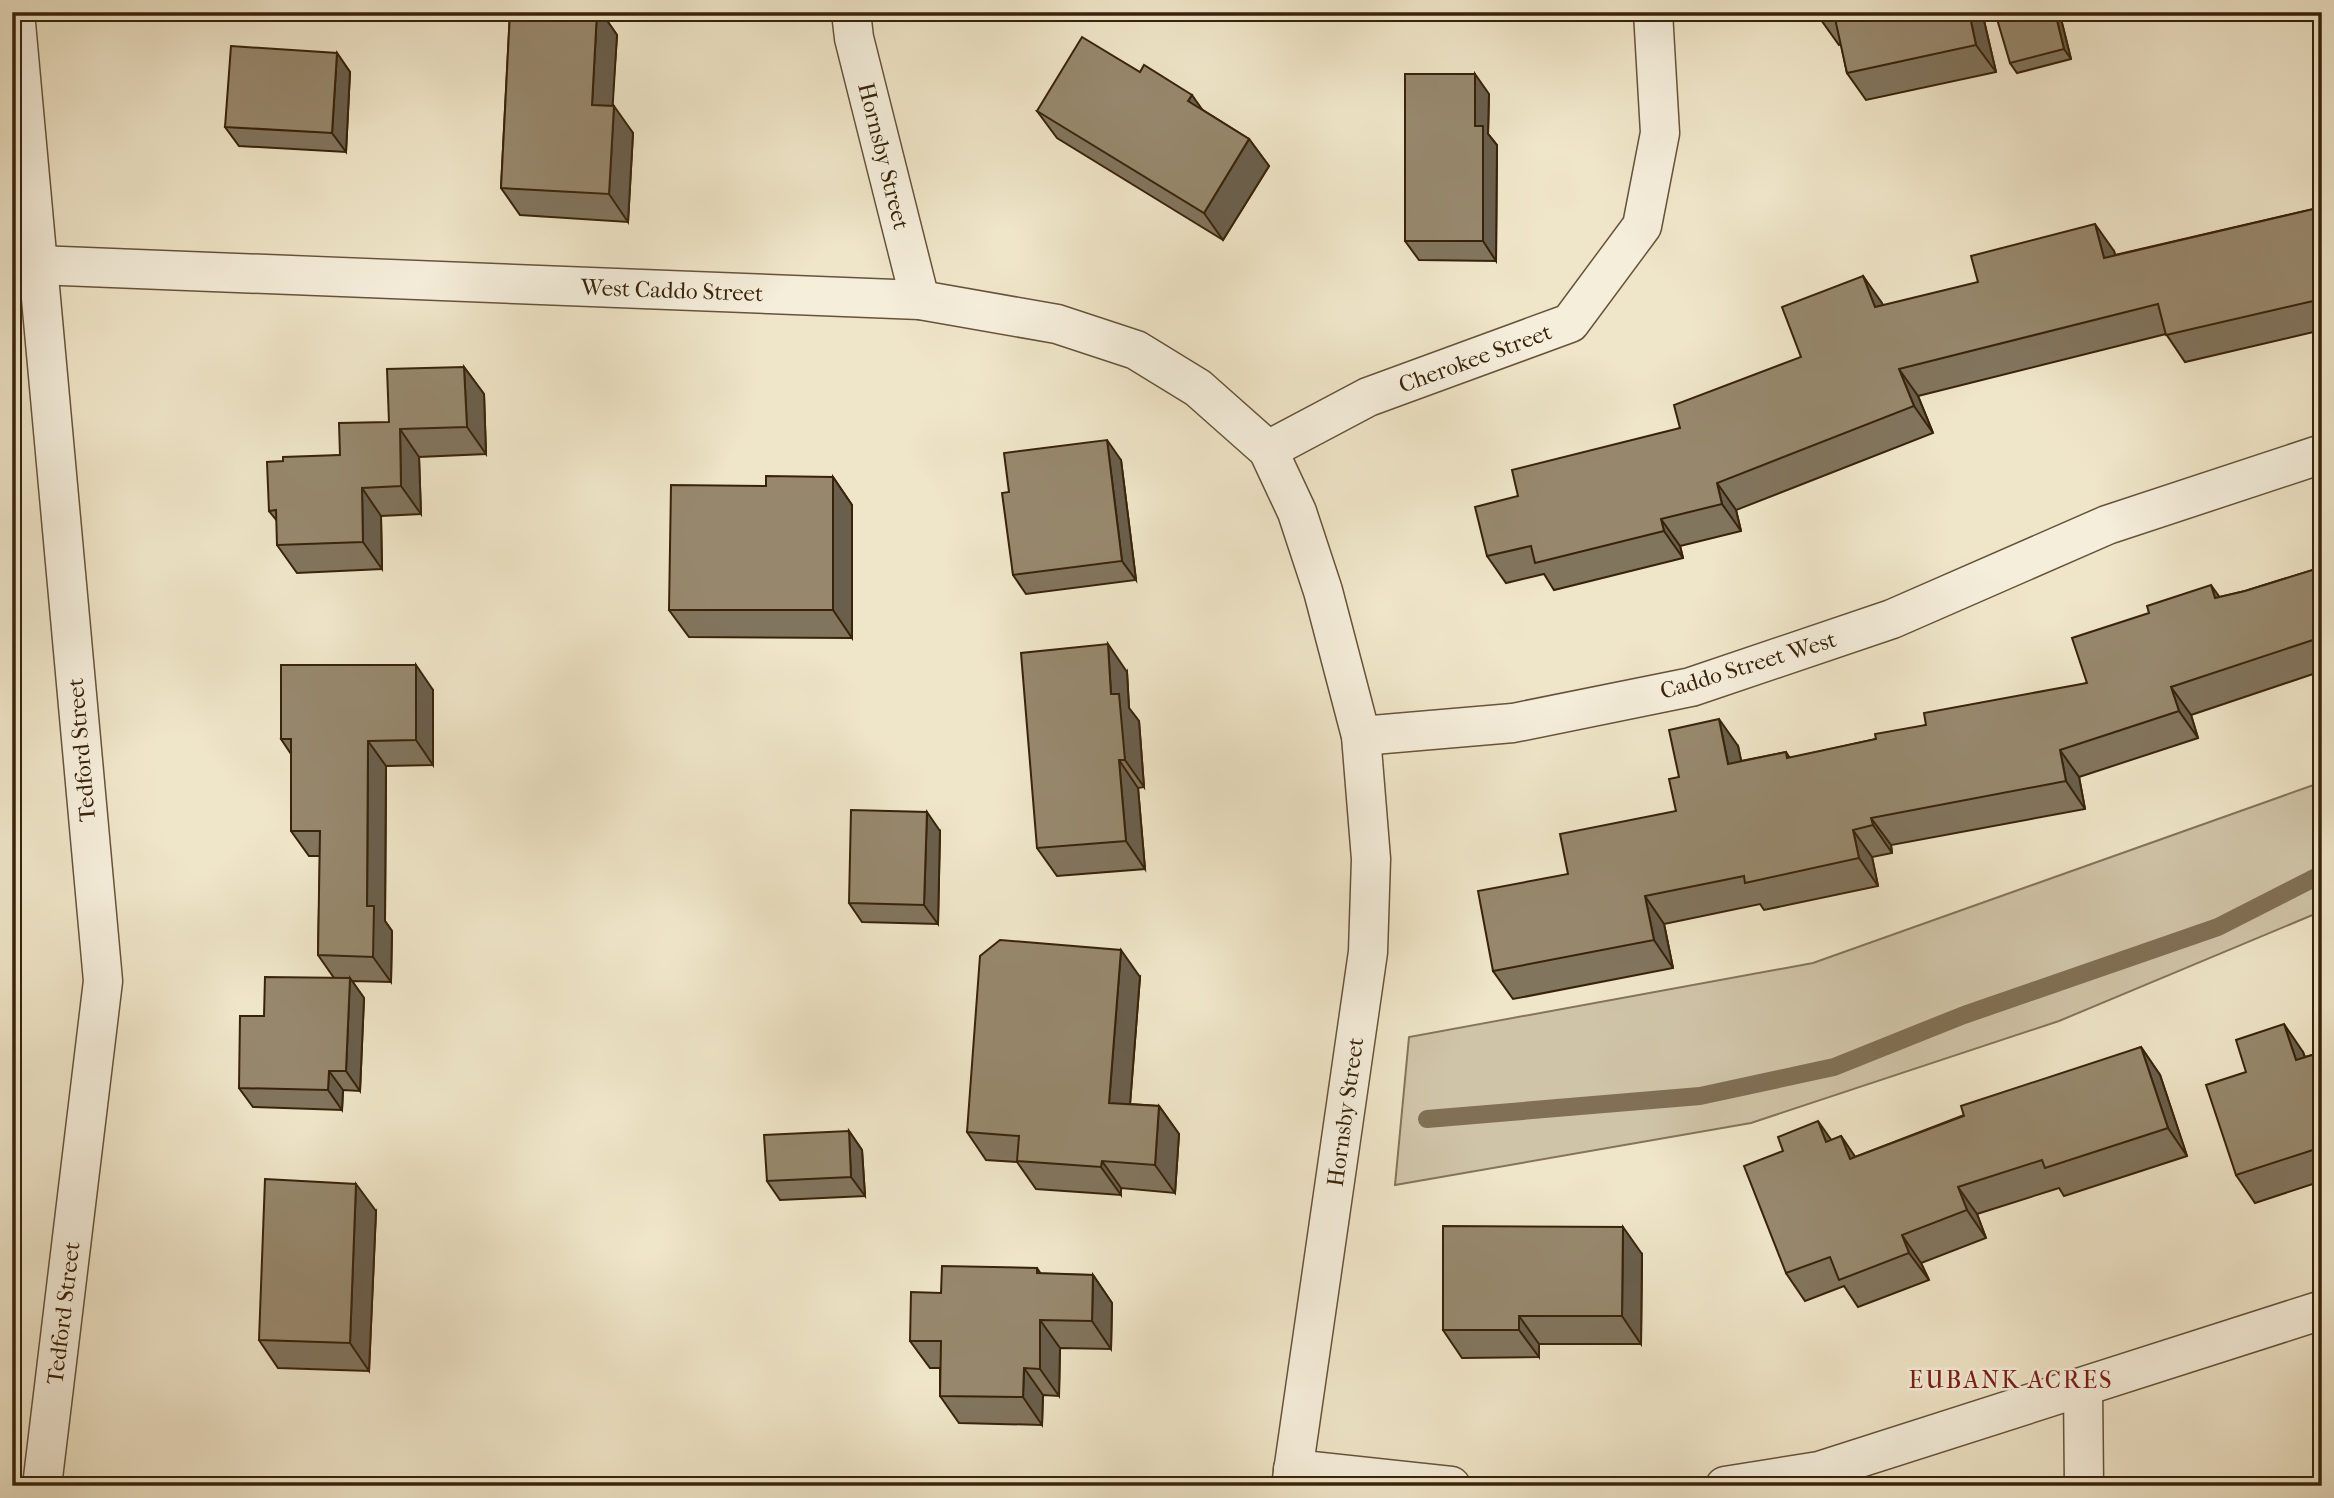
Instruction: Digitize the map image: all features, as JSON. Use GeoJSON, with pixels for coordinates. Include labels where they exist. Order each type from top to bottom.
{"type":"FeatureCollection","features":[{"type":"Feature","properties":{"kind":"street","name":"Tedford Street"},"geometry":{"type":"LineString","coordinates":[[15,12],[24,265],[103,981],[43,1486]]}},
{"type":"Feature","properties":{"kind":"street","name":"Hornsby Street"},"geometry":{"type":"LineString","coordinates":[[851,12],[854,38],[920,300]]}},
{"type":"Feature","properties":{"kind":"street","name":"Cherokee Street"},"geometry":{"type":"LineString","coordinates":[[1268,450],[1367,397],[1570,323],[1642,226],[1660,133],[1653,12]]}},
{"type":"Feature","properties":{"kind":"street","name":"West Caddo Street"},"geometry":{"type":"LineString","coordinates":[[24,265],[920,300],[1057,324],[1136,349],[1198,388],[1268,450]]}},
{"type":"Feature","properties":{"kind":"street"},"geometry":{"type":"LineString","coordinates":[[1268,450],[1297,512],[1323,591],[1361,736]]}},
{"type":"Feature","properties":{"kind":"street","name":"Caddo Street West"},"geometry":{"type":"LineString","coordinates":[[1361,736],[1513,723],[1691,687],[1892,619],[2107,525],[2322,454]]}},
{"type":"Feature","properties":{"kind":"street","name":"Hornsby Street"},"geometry":{"type":"LineString","coordinates":[[1292,1477],[1368,952],[1371,859],[1361,736]]}},
{"type":"Feature","properties":{"kind":"street"},"geometry":{"type":"LineString","coordinates":[[1725,1486],[1819,1471],[2322,1310]]}},
{"type":"Feature","properties":{"kind":"street"},"geometry":{"type":"LineString","coordinates":[[2083,1388],[2084,1486]]}},
{"type":"Feature","properties":{"kind":"street"},"geometry":{"type":"LineString","coordinates":[[1292,1477],[1451,1486]]}},
{"type":"Feature","properties":{"kind":"shaded area"},"geometry":{"type":"Polygon","coordinates":[[[2322,782],[2322,911],[2059,1021],[1751,1123],[1395,1185],[1409,1037],[1813,963],[2322,782]]]}},
{"type":"Feature","properties":{"kind":"building"},"geometry":{"type":"Polygon","coordinates":[[[510,12],[597,12],[592,105],[614,106],[609,194],[501,188],[510,12]]]}},
{"type":"Feature","properties":{"kind":"building"},"geometry":{"type":"Polygon","coordinates":[[[1818,12],[1969,12],[1976,45],[1847,73],[1834,14],[1819,17],[1818,12]]]}},
{"type":"Feature","properties":{"kind":"building"},"geometry":{"type":"Polygon","coordinates":[[[2023,12],[2055,12],[2064,49],[2010,63],[1997,19],[2023,12]]]}},
{"type":"Feature","properties":{"kind":"building"},"geometry":{"type":"Polygon","coordinates":[[[1082,37],[1140,72],[1144,65],[1192,95],[1188,101],[1249,139],[1204,213],[1037,111],[1082,37]]]}},
{"type":"Feature","properties":{"kind":"building"},"geometry":{"type":"Polygon","coordinates":[[[231,46],[337,53],[332,133],[225,127],[231,46]]]}},
{"type":"Feature","properties":{"kind":"building"},"geometry":{"type":"Polygon","coordinates":[[[1405,74],[1475,74],[1475,126],[1483,126],[1483,241],[1405,241],[1405,74]]]}},
{"type":"Feature","properties":{"kind":"building"},"geometry":{"type":"Polygon","coordinates":[[[2322,207],[2322,299],[2166,335],[2158,304],[1899,369],[1914,406],[1717,483],[1722,504],[1661,519],[1664,531],[1535,563],[1531,546],[1487,556],[1475,507],[1518,496],[1512,470],[1680,428],[1674,405],[1801,357],[1782,307],[1863,276],[1875,307],[1978,282],[1971,256],[2095,224],[2104,258],[2322,207]]]}},
{"type":"Feature","properties":{"kind":"building"},"geometry":{"type":"Polygon","coordinates":[[[464,367],[467,427],[400,429],[401,486],[362,488],[363,542],[277,545],[276,510],[269,511],[267,462],[283,461],[283,457],[340,455],[339,423],[389,422],[387,369],[464,367]]]}},
{"type":"Feature","properties":{"kind":"building"},"geometry":{"type":"Polygon","coordinates":[[[1107,440],[1122,561],[1013,575],[1002,493],[1009,492],[1004,453],[1107,440]]]}},
{"type":"Feature","properties":{"kind":"building"},"geometry":{"type":"Polygon","coordinates":[[[766,476],[833,477],[833,610],[669,610],[671,485],[766,486],[766,476]]]}},
{"type":"Feature","properties":{"kind":"building"},"geometry":{"type":"Polygon","coordinates":[[[2322,567],[2322,637],[2171,687],[2179,711],[2060,750],[2066,781],[1871,818],[1873,825],[1853,830],[1859,858],[1745,883],[1744,876],[1645,896],[1654,940],[1493,971],[1478,891],[1568,874],[1560,834],[1676,811],[1669,779],[1679,777],[1669,730],[1719,719],[1728,764],[1786,752],[1787,758],[1876,739],[1875,734],[1926,725],[1924,713],[2087,683],[2072,638],[2149,613],[2147,606],[2211,585],[2215,598],[2322,567]]]}},
{"type":"Feature","properties":{"kind":"building"},"geometry":{"type":"Polygon","coordinates":[[[1108,644],[1111,694],[1119,694],[1125,760],[1119,760],[1126,841],[1037,848],[1021,653],[1108,644]]]}},
{"type":"Feature","properties":{"kind":"building"},"geometry":{"type":"Polygon","coordinates":[[[281,665],[416,665],[416,740],[368,741],[367,906],[374,906],[373,957],[318,955],[320,831],[291,831],[291,739],[281,739],[281,665]]]}},
{"type":"Feature","properties":{"kind":"building"},"geometry":{"type":"Polygon","coordinates":[[[851,810],[927,812],[924,905],[849,903],[851,810]]]}},
{"type":"Feature","properties":{"kind":"building"},"geometry":{"type":"Polygon","coordinates":[[[1000,940],[1121,950],[1109,1103],[1159,1106],[1155,1165],[1102,1161],[1101,1167],[1017,1161],[1019,1136],[967,1132],[980,956],[1000,940]]]}},
{"type":"Feature","properties":{"kind":"building"},"geometry":{"type":"Polygon","coordinates":[[[265,977],[350,978],[346,1071],[329,1071],[328,1090],[239,1088],[240,1016],[264,1016],[265,977]]]}},
{"type":"Feature","properties":{"kind":"building"},"geometry":{"type":"Polygon","coordinates":[[[2284,1024],[2296,1060],[2322,1052],[2322,1147],[2236,1175],[2206,1085],[2246,1072],[2236,1040],[2284,1024]]]}},
{"type":"Feature","properties":{"kind":"building"},"geometry":{"type":"Polygon","coordinates":[[[2141,1047],[2168,1128],[2045,1168],[2042,1160],[1958,1187],[1967,1210],[1902,1235],[1909,1253],[1839,1280],[1830,1257],[1786,1273],[1744,1166],[1783,1151],[1778,1137],[1818,1121],[1826,1142],[1841,1136],[1850,1159],[1964,1116],[1961,1106],[2141,1047]]]}},
{"type":"Feature","properties":{"kind":"building"},"geometry":{"type":"Polygon","coordinates":[[[849,1131],[851,1177],[767,1181],[764,1135],[849,1131]]]}},
{"type":"Feature","properties":{"kind":"building"},"geometry":{"type":"Polygon","coordinates":[[[265,1179],[356,1184],[350,1343],[259,1340],[265,1179]]]}},
{"type":"Feature","properties":{"kind":"building"},"geometry":{"type":"Polygon","coordinates":[[[1443,1226],[1623,1227],[1622,1316],[1519,1316],[1519,1330],[1443,1330],[1443,1226]]]}},
{"type":"Feature","properties":{"kind":"building"},"geometry":{"type":"Polygon","coordinates":[[[942,1266],[1037,1268],[1037,1273],[1093,1275],[1092,1321],[1040,1320],[1040,1369],[1024,1368],[1023,1397],[940,1396],[941,1341],[910,1341],[911,1292],[941,1293],[942,1266]]]}},
{"type":"Feature","properties":{"kind":"building"},"geometry":{"type":"Polygon","coordinates":[[[819,1481],[873,1483],[873,1486],[819,1486],[819,1481]]]}},
{"type":"Feature","properties":{"kind":"building"},"geometry":{"type":"Polygon","coordinates":[[[257,1483],[332,1486],[257,1486],[257,1483]]]}},
{"type":"Feature","properties":{"kind":"waterway"},"geometry":{"type":"LineString","coordinates":[[1427,1119],[1700,1096],[1834,1067],[1964,1015],[2218,927],[2322,874]]}},
{"type":"Feature","properties":{"kind":"district","name":"EUBANK ACRES"},"geometry":{"type":"Point","coordinates":[2011,1380]}}]}
